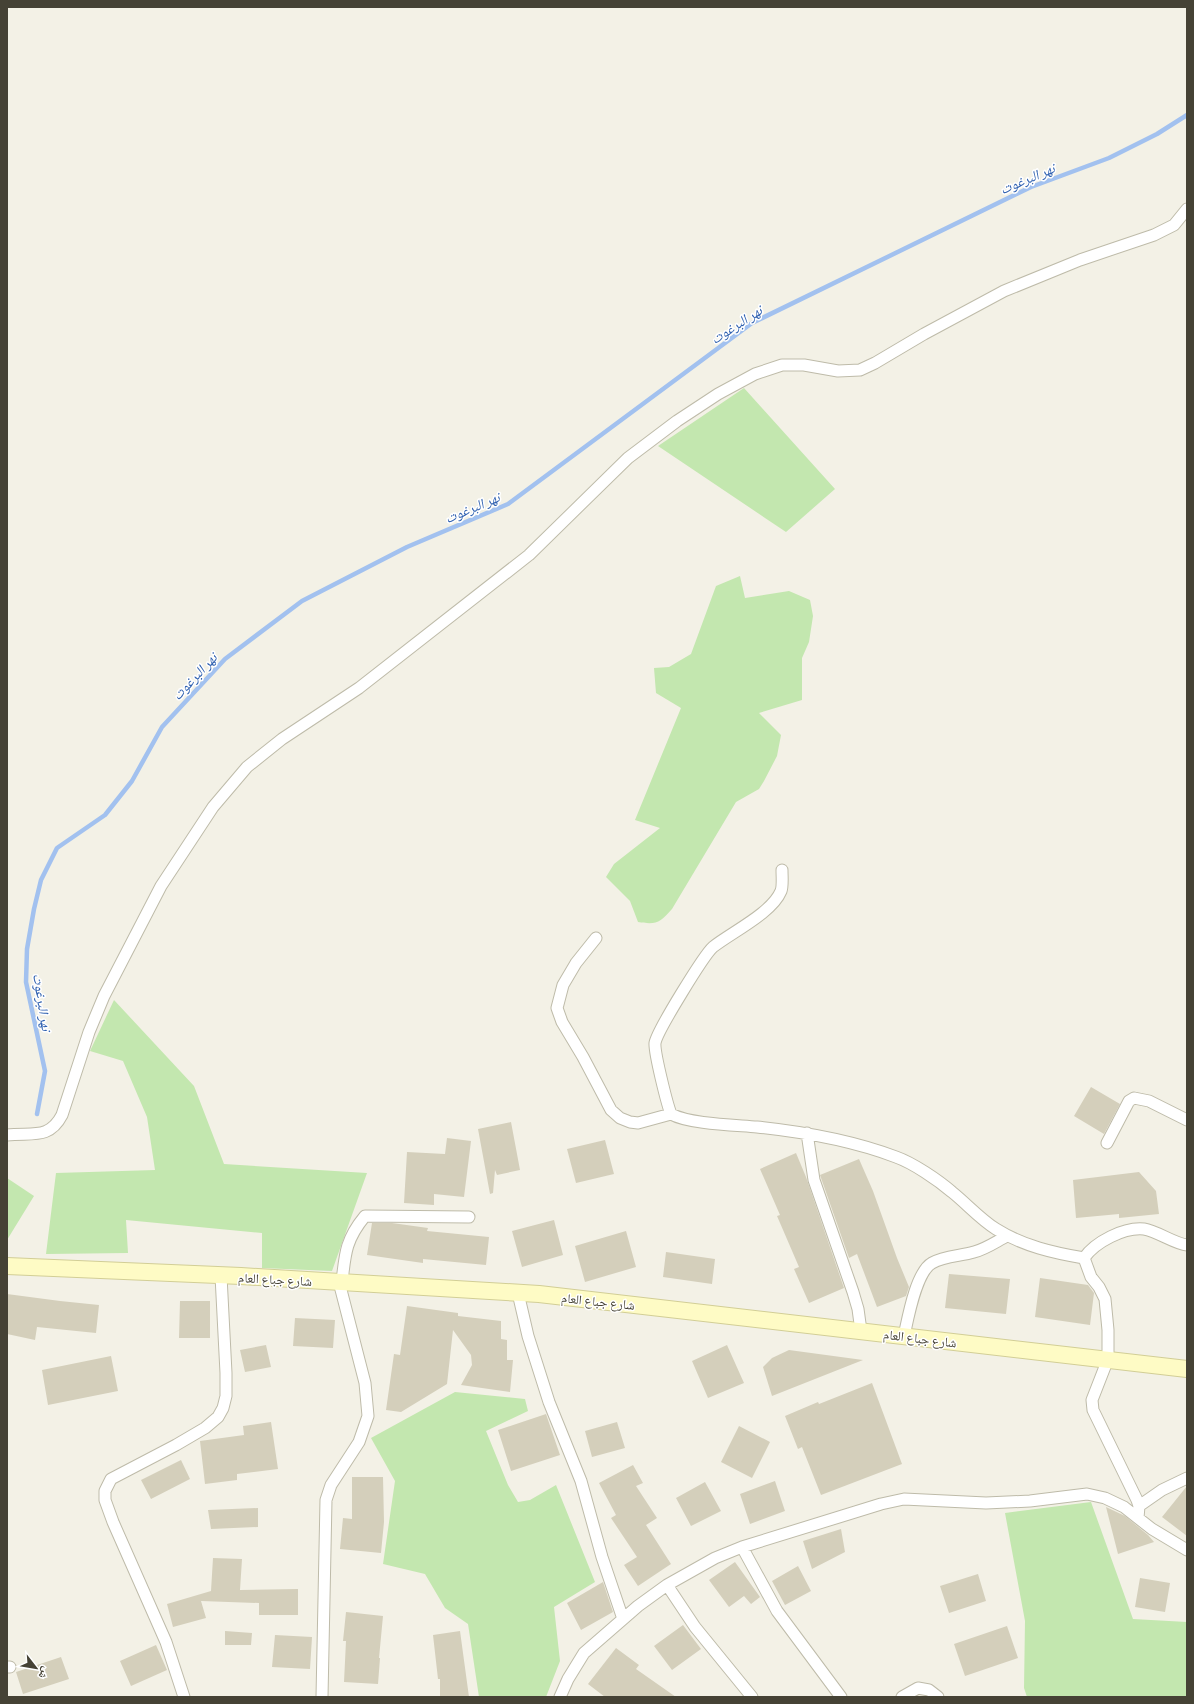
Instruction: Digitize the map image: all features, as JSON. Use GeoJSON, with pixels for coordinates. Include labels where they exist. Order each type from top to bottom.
{"type":"FeatureCollection","features":[{"type":"Feature","properties":{"kind":"main road","name":"شارع جباع العام"},"geometry":{"type":"LineString","coordinates":[[7,1266],[341,1282],[518,1293],[1187,1369]]}},
{"type":"Feature","properties":{"kind":"street"},"geometry":{"type":"LineString","coordinates":[[7,1135],[23,1133],[40,1134],[50,1131],[57,1124],[62,1115],[89,1032],[101,1003],[155,897],[213,807],[247,767],[282,739],[360,688],[529,555],[628,458],[677,421],[712,398],[755,374],[782,365],[804,365],[838,372],[860,370],[1004,291],[1080,260],[1154,236],[1174,225],[1187,209]]}},
{"type":"Feature","properties":{"kind":"street"},"geometry":{"type":"LineString","coordinates":[[671,1114],[656,1055],[655,1044],[657,1036],[665,1020],[712,948],[774,904],[781,891],[782,870]]}},
{"type":"Feature","properties":{"kind":"street"},"geometry":{"type":"LineString","coordinates":[[596,938],[576,963],[563,985],[557,1008],[562,1022],[583,1057],[610,1110],[620,1118],[638,1123],[671,1114],[678,1118],[718,1124],[807,1133],[842,1140],[898,1157],[951,1191],[994,1228],[1019,1242],[1084,1258]]}},
{"type":"Feature","properties":{"kind":"street"},"geometry":{"type":"LineString","coordinates":[[1107,1142],[1129,1102],[1134,1098],[1149,1101],[1187,1120]]}},
{"type":"Feature","properties":{"kind":"street"},"geometry":{"type":"LineString","coordinates":[[807,1133],[814,1180],[853,1292],[858,1309],[861,1331]]}},
{"type":"Feature","properties":{"kind":"street"},"geometry":{"type":"LineString","coordinates":[[322,1697],[326,1500],[332,1485],[359,1442],[368,1416],[365,1383],[341,1282],[345,1252],[354,1230],[365,1216],[469,1217]]}},
{"type":"Feature","properties":{"kind":"street"},"geometry":{"type":"LineString","coordinates":[[1084,1258],[1096,1244],[1131,1230],[1144,1229],[1187,1246]]}},
{"type":"Feature","properties":{"kind":"street"},"geometry":{"type":"LineString","coordinates":[[904,1336],[910,1309],[922,1274],[932,1263],[951,1257],[976,1252],[1007,1236]]}},
{"type":"Feature","properties":{"kind":"street"},"geometry":{"type":"LineString","coordinates":[[1084,1258],[1091,1277],[1099,1287],[1105,1299],[1108,1330],[1108,1359],[1092,1400],[1093,1410],[1122,1467],[1139,1506],[1138,1518]]}},
{"type":"Feature","properties":{"kind":"street"},"geometry":{"type":"LineString","coordinates":[[184,1697],[166,1642],[113,1522],[105,1500],[105,1491],[111,1479],[205,1428],[218,1417],[226,1396],[221,1276]]}},
{"type":"Feature","properties":{"kind":"street"},"geometry":{"type":"LineString","coordinates":[[518,1293],[528,1336],[549,1402],[581,1481],[602,1556],[623,1618]]}},
{"type":"Feature","properties":{"kind":"street"},"geometry":{"type":"LineString","coordinates":[[1139,1506],[1162,1490],[1187,1478]]}},
{"type":"Feature","properties":{"kind":"street"},"geometry":{"type":"LineString","coordinates":[[560,1697],[568,1679],[584,1653],[623,1618],[667,1585],[715,1558],[742,1547],[881,1504],[904,1499],[986,1503],[1030,1501],[1087,1494],[1105,1498],[1124,1507],[1187,1550]]}},
{"type":"Feature","properties":{"kind":"street"},"geometry":{"type":"LineString","coordinates":[[742,1547],[777,1611],[840,1697]]}},
{"type":"Feature","properties":{"kind":"street"},"geometry":{"type":"LineString","coordinates":[[667,1585],[695,1627],[752,1697]]}},
{"type":"Feature","properties":{"kind":"street"},"geometry":{"type":"LineString","coordinates":[[902,1697],[918,1688],[928,1690],[938,1697]]}},
{"type":"Feature","properties":{"kind":"green space"},"geometry":{"type":"Polygon","coordinates":[[[744,388],[835,489],[786,532],[658,446],[744,388]]]}},
{"type":"Feature","properties":{"kind":"green space"},"geometry":{"type":"Polygon","coordinates":[[[740,576],[745,598],[789,591],[810,600],[813,616],[809,642],[802,658],[802,700],[759,713],[781,735],[777,756],[764,781],[759,789],[736,802],[668,914],[661,920],[654,923],[638,922],[630,901],[606,877],[614,864],[660,828],[635,820],[681,708],[656,693],[654,668],[669,667],[691,654],[716,586],[740,576]]]}},
{"type":"Feature","properties":{"kind":"green space"},"geometry":{"type":"Polygon","coordinates":[[[114,1000],[194,1086],[224,1164],[367,1173],[332,1271],[262,1268],[262,1233],[126,1220],[128,1253],[46,1254],[56,1173],[155,1170],[147,1117],[123,1061],[90,1051],[114,1000]]]}},
{"type":"Feature","properties":{"kind":"green space"},"geometry":{"type":"Polygon","coordinates":[[[7,1178],[34,1196],[7,1240],[7,1178]]]}},
{"type":"Feature","properties":{"kind":"green space"},"geometry":{"type":"Polygon","coordinates":[[[455,1392],[525,1399],[528,1411],[486,1431],[508,1485],[518,1502],[530,1500],[556,1485],[595,1582],[554,1607],[560,1661],[546,1697],[479,1697],[468,1624],[445,1608],[425,1574],[383,1564],[395,1481],[371,1438],[455,1392]]]}},
{"type":"Feature","properties":{"kind":"green space"},"geometry":{"type":"Polygon","coordinates":[[[1091,1502],[1133,1619],[1187,1622],[1187,1697],[1027,1697],[1024,1688],[1025,1621],[1005,1513],[1091,1502]]]}},
{"type":"Feature","properties":{"kind":"building"},"geometry":{"type":"Polygon","coordinates":[[[1091,1087],[1120,1104],[1104,1134],[1074,1116],[1091,1087]]]}},
{"type":"Feature","properties":{"kind":"building"},"geometry":{"type":"Polygon","coordinates":[[[511,1122],[520,1170],[497,1175],[495,1170],[493,1193],[490,1194],[478,1129],[511,1122]]]}},
{"type":"Feature","properties":{"kind":"building"},"geometry":{"type":"Polygon","coordinates":[[[447,1138],[471,1141],[464,1197],[434,1194],[434,1205],[404,1203],[407,1152],[445,1154],[447,1138]]]}},
{"type":"Feature","properties":{"kind":"building"},"geometry":{"type":"Polygon","coordinates":[[[605,1140],[614,1174],[576,1183],[567,1149],[605,1140]]]}},
{"type":"Feature","properties":{"kind":"building"},"geometry":{"type":"Polygon","coordinates":[[[796,1153],[806,1177],[844,1288],[809,1303],[794,1269],[799,1267],[777,1216],[780,1215],[760,1169],[796,1153]]]}},
{"type":"Feature","properties":{"kind":"building"},"geometry":{"type":"Polygon","coordinates":[[[859,1159],[873,1191],[909,1287],[906,1296],[877,1307],[857,1254],[849,1258],[820,1175],[859,1159]]]}},
{"type":"Feature","properties":{"kind":"building"},"geometry":{"type":"Polygon","coordinates":[[[1139,1172],[1156,1191],[1159,1214],[1119,1218],[1119,1214],[1076,1218],[1073,1180],[1139,1172]]]}},
{"type":"Feature","properties":{"kind":"building"},"geometry":{"type":"Polygon","coordinates":[[[554,1220],[563,1255],[522,1267],[512,1231],[554,1220]]]}},
{"type":"Feature","properties":{"kind":"building"},"geometry":{"type":"Polygon","coordinates":[[[372,1223],[392,1223],[428,1228],[427,1231],[489,1237],[486,1265],[423,1259],[423,1263],[367,1255],[372,1223]]]}},
{"type":"Feature","properties":{"kind":"building"},"geometry":{"type":"Polygon","coordinates":[[[626,1231],[636,1267],[585,1282],[575,1246],[626,1231]]]}},
{"type":"Feature","properties":{"kind":"building"},"geometry":{"type":"Polygon","coordinates":[[[666,1252],[715,1259],[712,1284],[663,1277],[666,1252]]]}},
{"type":"Feature","properties":{"kind":"building"},"geometry":{"type":"Polygon","coordinates":[[[949,1274],[1010,1279],[1006,1314],[945,1308],[949,1274]]]}},
{"type":"Feature","properties":{"kind":"building"},"geometry":{"type":"Polygon","coordinates":[[[1040,1278],[1088,1285],[1094,1293],[1090,1325],[1035,1317],[1040,1278]]]}},
{"type":"Feature","properties":{"kind":"building"},"geometry":{"type":"Polygon","coordinates":[[[7,1294],[99,1305],[96,1333],[37,1327],[35,1340],[7,1334],[7,1294]]]}},
{"type":"Feature","properties":{"kind":"building"},"geometry":{"type":"Polygon","coordinates":[[[180,1301],[210,1301],[210,1338],[179,1338],[180,1301]]]}},
{"type":"Feature","properties":{"kind":"building"},"geometry":{"type":"Polygon","coordinates":[[[407,1306],[458,1313],[458,1316],[501,1321],[501,1339],[507,1340],[507,1360],[513,1360],[510,1392],[461,1385],[472,1365],[471,1355],[453,1330],[447,1384],[401,1412],[386,1410],[394,1354],[400,1355],[407,1306]]]}},
{"type":"Feature","properties":{"kind":"building"},"geometry":{"type":"Polygon","coordinates":[[[295,1318],[335,1320],[333,1348],[293,1346],[295,1318]]]}},
{"type":"Feature","properties":{"kind":"building"},"geometry":{"type":"Polygon","coordinates":[[[266,1345],[271,1367],[245,1372],[240,1350],[266,1345]]]}},
{"type":"Feature","properties":{"kind":"building"},"geometry":{"type":"Polygon","coordinates":[[[727,1345],[744,1383],[708,1398],[692,1361],[727,1345]]]}},
{"type":"Feature","properties":{"kind":"building"},"geometry":{"type":"Polygon","coordinates":[[[789,1350],[863,1360],[772,1396],[763,1367],[772,1358],[789,1350]]]}},
{"type":"Feature","properties":{"kind":"building"},"geometry":{"type":"Polygon","coordinates":[[[111,1356],[118,1391],[48,1405],[42,1370],[111,1356]]]}},
{"type":"Feature","properties":{"kind":"building"},"geometry":{"type":"Polygon","coordinates":[[[872,1383],[902,1464],[821,1495],[802,1447],[798,1449],[785,1416],[818,1402],[819,1404],[872,1383]]]}},
{"type":"Feature","properties":{"kind":"building"},"geometry":{"type":"Polygon","coordinates":[[[546,1414],[560,1455],[511,1471],[498,1430],[546,1414]]]}},
{"type":"Feature","properties":{"kind":"building"},"geometry":{"type":"Polygon","coordinates":[[[271,1422],[278,1469],[237,1474],[237,1480],[205,1484],[200,1441],[244,1435],[243,1426],[271,1422]]]}},
{"type":"Feature","properties":{"kind":"building"},"geometry":{"type":"Polygon","coordinates":[[[617,1422],[625,1448],[592,1457],[585,1431],[617,1422]]]}},
{"type":"Feature","properties":{"kind":"building"},"geometry":{"type":"Polygon","coordinates":[[[739,1426],[770,1442],[752,1478],[721,1462],[739,1426]]]}},
{"type":"Feature","properties":{"kind":"building"},"geometry":{"type":"Polygon","coordinates":[[[181,1460],[190,1479],[151,1499],[141,1480],[181,1460]]]}},
{"type":"Feature","properties":{"kind":"building"},"geometry":{"type":"Polygon","coordinates":[[[633,1465],[643,1483],[636,1486],[657,1518],[646,1525],[671,1564],[638,1586],[624,1565],[637,1557],[611,1518],[616,1515],[599,1483],[633,1465]]]}},
{"type":"Feature","properties":{"kind":"building"},"geometry":{"type":"Polygon","coordinates":[[[352,1477],[383,1477],[384,1522],[381,1553],[340,1549],[343,1518],[352,1519],[352,1477]]]}},
{"type":"Feature","properties":{"kind":"building"},"geometry":{"type":"Polygon","coordinates":[[[775,1481],[785,1511],[750,1524],[740,1494],[775,1481]]]}},
{"type":"Feature","properties":{"kind":"building"},"geometry":{"type":"Polygon","coordinates":[[[705,1482],[721,1511],[691,1526],[676,1498],[705,1482]]]}},
{"type":"Feature","properties":{"kind":"building"},"geometry":{"type":"Polygon","coordinates":[[[1187,1486],[1187,1536],[1162,1517],[1187,1486]]]}},
{"type":"Feature","properties":{"kind":"building"},"geometry":{"type":"Polygon","coordinates":[[[1106,1507],[1125,1516],[1148,1535],[1154,1542],[1118,1554],[1106,1507]]]}},
{"type":"Feature","properties":{"kind":"building"},"geometry":{"type":"Polygon","coordinates":[[[258,1508],[258,1527],[211,1529],[208,1510],[258,1508]]]}},
{"type":"Feature","properties":{"kind":"building"},"geometry":{"type":"Polygon","coordinates":[[[841,1529],[845,1552],[812,1569],[803,1541],[841,1529]]]}},
{"type":"Feature","properties":{"kind":"building"},"geometry":{"type":"Polygon","coordinates":[[[213,1558],[242,1559],[240,1590],[298,1589],[298,1615],[259,1615],[259,1603],[201,1601],[206,1618],[173,1627],[167,1604],[211,1591],[213,1558]]]}},
{"type":"Feature","properties":{"kind":"building"},"geometry":{"type":"Polygon","coordinates":[[[735,1562],[760,1597],[751,1604],[744,1596],[729,1607],[709,1580],[735,1562]]]}},
{"type":"Feature","properties":{"kind":"building"},"geometry":{"type":"Polygon","coordinates":[[[798,1566],[811,1591],[785,1605],[772,1581],[798,1566]]]}},
{"type":"Feature","properties":{"kind":"building"},"geometry":{"type":"Polygon","coordinates":[[[978,1574],[986,1601],[949,1613],[940,1586],[978,1574]]]}},
{"type":"Feature","properties":{"kind":"building"},"geometry":{"type":"Polygon","coordinates":[[[1140,1578],[1170,1583],[1165,1612],[1135,1607],[1140,1578]]]}},
{"type":"Feature","properties":{"kind":"building"},"geometry":{"type":"Polygon","coordinates":[[[603,1582],[613,1612],[581,1630],[567,1603],[603,1582]]]}},
{"type":"Feature","properties":{"kind":"building"},"geometry":{"type":"Polygon","coordinates":[[[346,1612],[383,1616],[378,1684],[344,1682],[346,1641],[343,1641],[346,1612]]]}},
{"type":"Feature","properties":{"kind":"building"},"geometry":{"type":"Polygon","coordinates":[[[683,1625],[701,1649],[672,1670],[654,1646],[683,1625]]]}},
{"type":"Feature","properties":{"kind":"building"},"geometry":{"type":"Polygon","coordinates":[[[1007,1626],[1018,1658],[965,1676],[954,1644],[1007,1626]]]}},
{"type":"Feature","properties":{"kind":"building"},"geometry":{"type":"Polygon","coordinates":[[[225,1631],[252,1633],[251,1645],[225,1645],[225,1631]]]}},
{"type":"Feature","properties":{"kind":"building"},"geometry":{"type":"Polygon","coordinates":[[[460,1631],[469,1697],[440,1697],[440,1679],[438,1679],[433,1635],[460,1631]]]}},
{"type":"Feature","properties":{"kind":"building"},"geometry":{"type":"Polygon","coordinates":[[[275,1635],[312,1637],[310,1669],[272,1667],[275,1635]]]}},
{"type":"Feature","properties":{"kind":"building"},"geometry":{"type":"Polygon","coordinates":[[[156,1645],[167,1670],[131,1686],[120,1661],[156,1645]]]}},
{"type":"Feature","properties":{"kind":"building"},"geometry":{"type":"Polygon","coordinates":[[[616,1648],[639,1665],[636,1669],[676,1697],[605,1697],[588,1684],[616,1648]]]}},
{"type":"Feature","properties":{"kind":"building"},"geometry":{"type":"Polygon","coordinates":[[[61,1657],[69,1679],[23,1694],[16,1672],[61,1657]]]}},
{"type":"Feature","properties":{"kind":"waterway","name":"نهر البرغوت"},"geometry":{"type":"LineString","coordinates":[[37,1114],[45,1071],[26,982],[27,949],[41,880],[57,848],[105,815],[132,781],[162,727],[225,659],[302,601],[407,547],[508,504],[752,323],[1031,187],[1109,158],[1157,134],[1187,115]]}}]}
